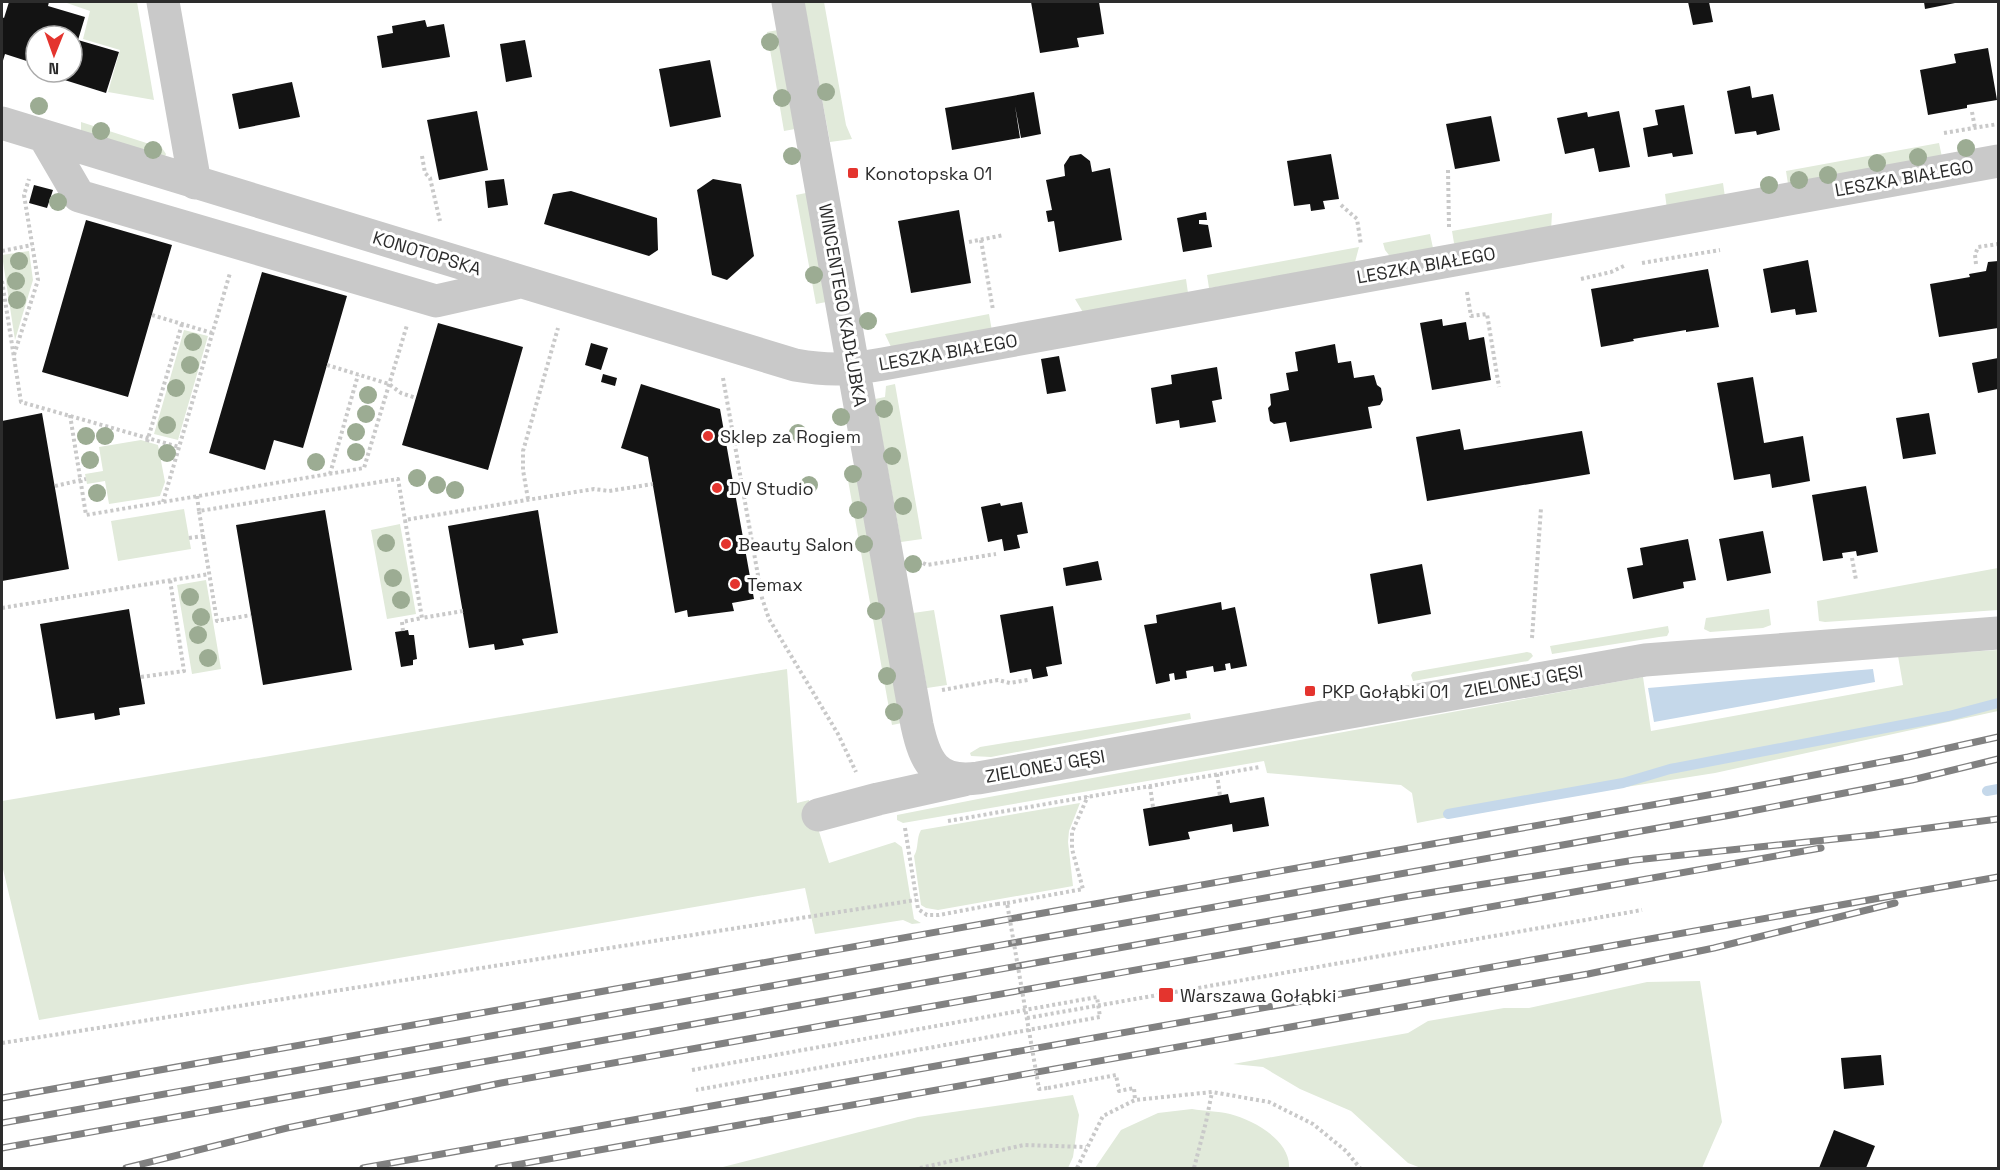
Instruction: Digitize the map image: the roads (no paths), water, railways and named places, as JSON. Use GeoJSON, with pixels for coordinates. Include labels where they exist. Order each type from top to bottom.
{"type":"FeatureCollection","features":[{"type":"Feature","properties":{"kind":"street"},"geometry":{"type":"LineString","coordinates":[[163,2],[213,235]]}},
{"type":"Feature","properties":{"kind":"street","name":"WINCENTEGO KADŁUBKA"},"geometry":{"type":"LineString","coordinates":[[788,2],[917,725],[925,756],[933,767],[955,778]]}},
{"type":"Feature","properties":{"kind":"street","name":"KONOTOPSKA"},"geometry":{"type":"LineString","coordinates":[[2,123],[795,365],[823,370],[854,369]]}},
{"type":"Feature","properties":{"kind":"street"},"geometry":{"type":"LineString","coordinates":[[44,136],[79,196],[128,221],[213,235],[302,272],[436,301],[520,282]]}},
{"type":"Feature","properties":{"kind":"street","name":"LESZKA BIAŁEGO"},"geometry":{"type":"LineString","coordinates":[[854,369],[1998,161]]}},
{"type":"Feature","properties":{"kind":"street","name":"ZIELONEJ GĘSI"},"geometry":{"type":"LineString","coordinates":[[818,815],[955,778],[1644,660],[1998,633]]}},
{"type":"Feature","properties":{"kind":"water"},"geometry":{"type":"Polygon","coordinates":[[[1873,669],[1875,682],[1654,722],[1648,688],[1873,669]]]}},
{"type":"Feature","properties":{"kind":"waterway"},"geometry":{"type":"LineString","coordinates":[[1448,814],[1623,783],[1670,769],[1949,716],[1998,703]]}},
{"type":"Feature","properties":{"kind":"waterway"},"geometry":{"type":"LineString","coordinates":[[1987,791],[1998,789]]}},
{"type":"Feature","properties":{"kind":"railway"},"geometry":{"type":"LineString","coordinates":[[2,1098],[1725,792],[1908,757],[1998,737]]}},
{"type":"Feature","properties":{"kind":"railway"},"geometry":{"type":"LineString","coordinates":[[2,1123],[1731,815],[1912,780],[1998,759]]}},
{"type":"Feature","properties":{"kind":"railway"},"geometry":{"type":"LineString","coordinates":[[2,1148],[1409,896],[1635,860],[1874,835],[1998,819]]}},
{"type":"Feature","properties":{"kind":"railway"},"geometry":{"type":"LineString","coordinates":[[126,1168],[287,1128],[501,1083],[1821,848]]}},
{"type":"Feature","properties":{"kind":"railway"},"geometry":{"type":"LineString","coordinates":[[363,1168],[1998,877]]}},
{"type":"Feature","properties":{"kind":"railway"},"geometry":{"type":"LineString","coordinates":[[498,1168],[1588,974],[1714,948],[1895,903]]}},
{"type":"Feature","properties":{"kind":"place","name":"Konotopska 01"},"geometry":{"type":"Point","coordinates":[853,173]}},
{"type":"Feature","properties":{"kind":"place","name":"Sklep za Rogiem"},"geometry":{"type":"Point","coordinates":[708,436]}},
{"type":"Feature","properties":{"kind":"place","name":"DV Studio"},"geometry":{"type":"Point","coordinates":[717,488]}},
{"type":"Feature","properties":{"kind":"place","name":"Beauty Salon"},"geometry":{"type":"Point","coordinates":[726,544]}},
{"type":"Feature","properties":{"kind":"place","name":"Temax"},"geometry":{"type":"Point","coordinates":[735,584]}},
{"type":"Feature","properties":{"kind":"place","name":"PKP Gołąbki 01"},"geometry":{"type":"Point","coordinates":[1310,691]}},
{"type":"Feature","properties":{"kind":"place","name":"Warszawa Gołąbki"},"geometry":{"type":"Point","coordinates":[1166,995]}}]}
